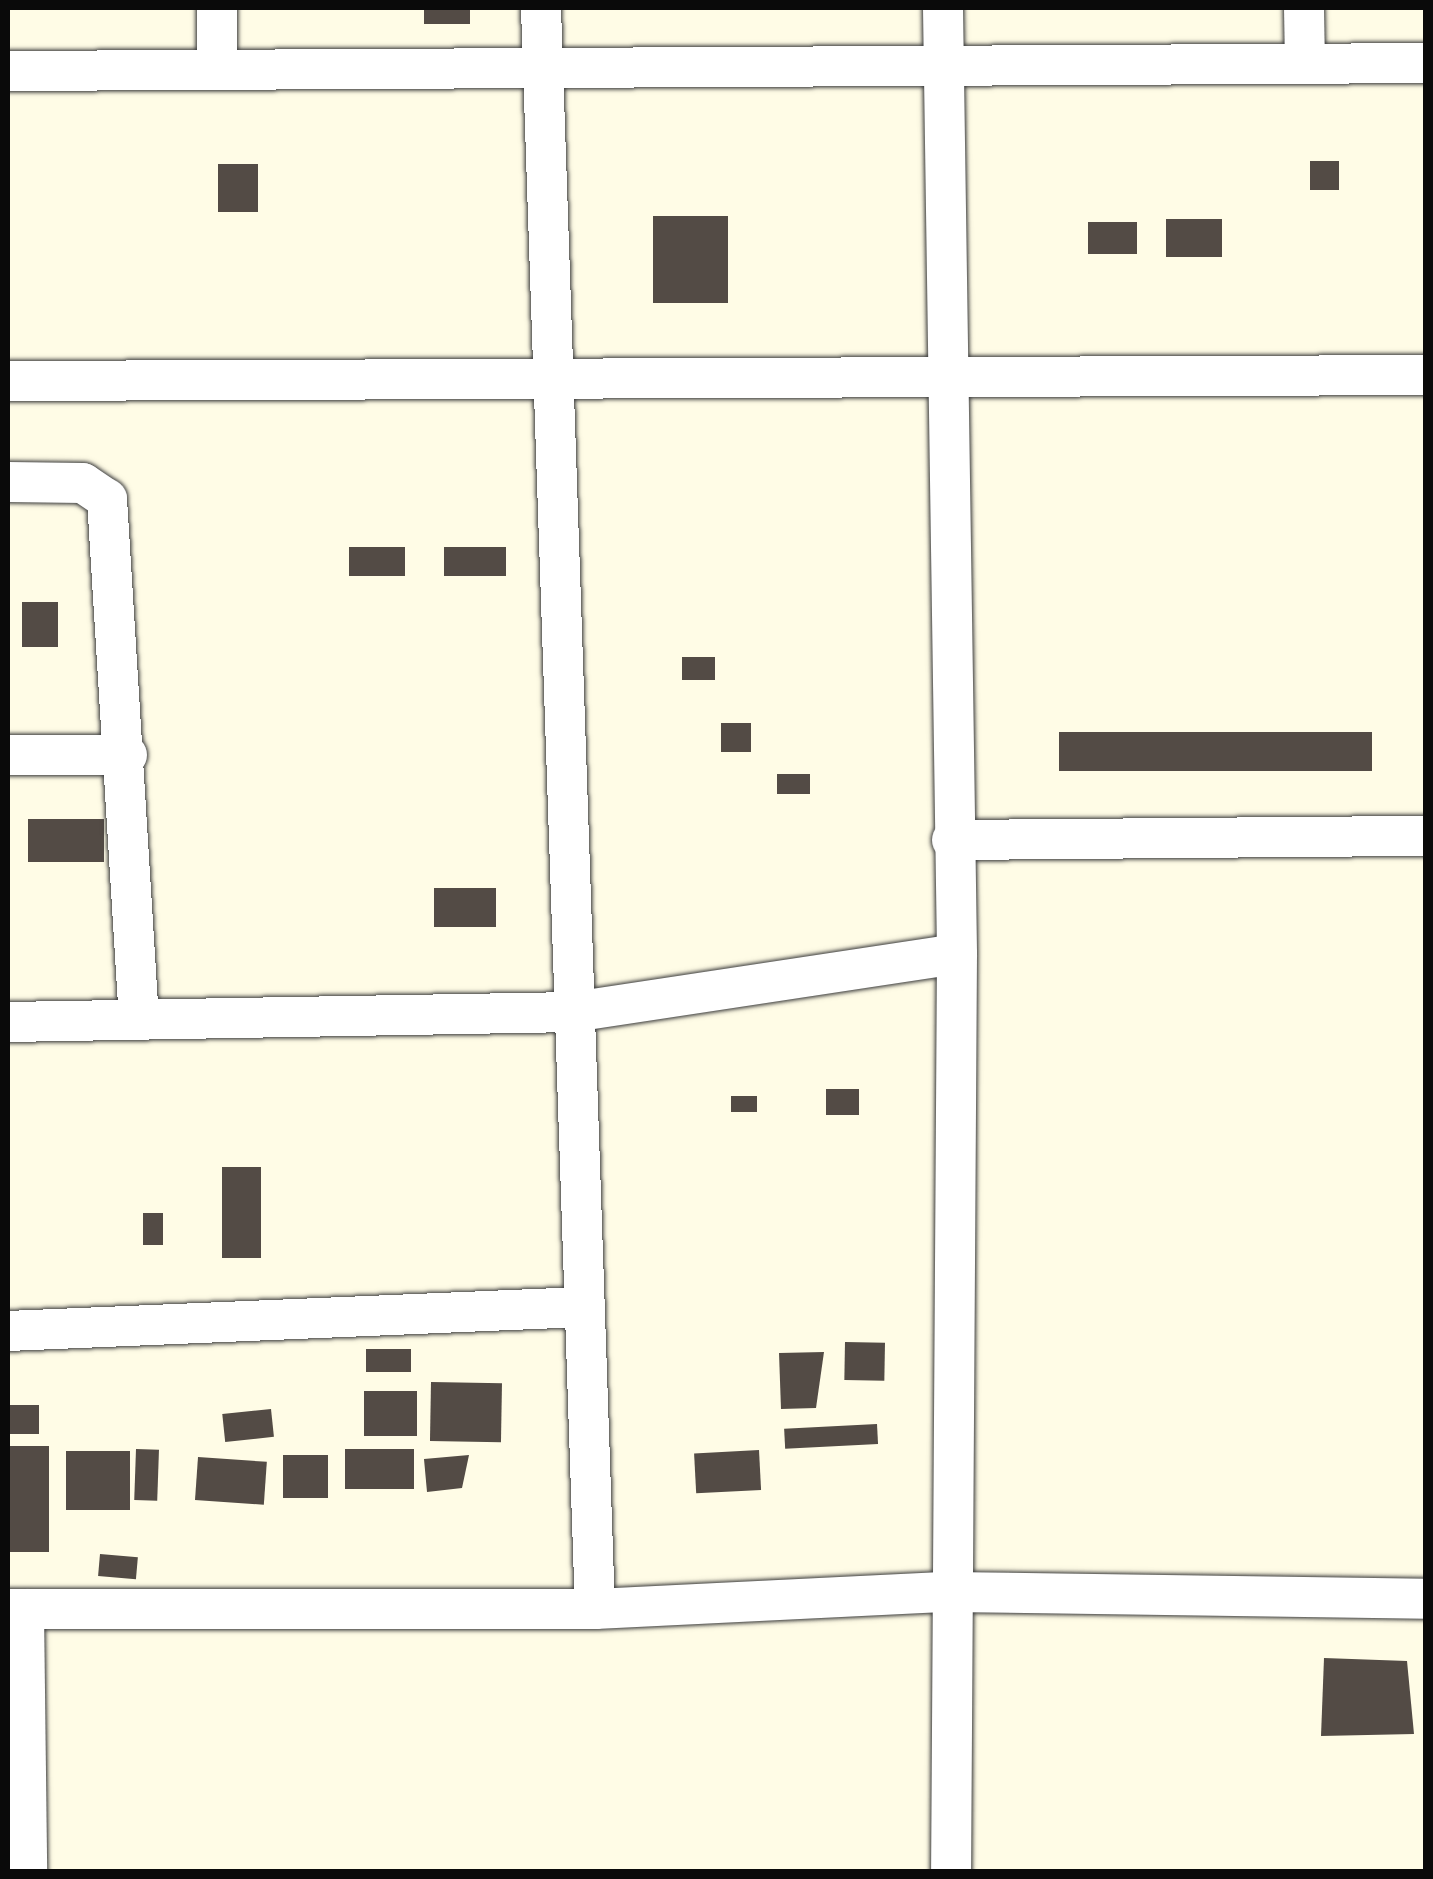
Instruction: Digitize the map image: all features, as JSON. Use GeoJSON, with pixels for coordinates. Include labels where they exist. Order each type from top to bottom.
{"type":"FeatureCollection","features":[{"type":"Feature","properties":{"kind":"street"},"geometry":{"type":"LineString","coordinates":[[217,8],[218,70]]}},
{"type":"Feature","properties":{"kind":"street"},"geometry":{"type":"LineString","coordinates":[[541,8],[540,68],[595,1609]]}},
{"type":"Feature","properties":{"kind":"street"},"geometry":{"type":"LineString","coordinates":[[943,8],[952,840],[957,954],[948,1592],[951,1872]]}},
{"type":"Feature","properties":{"kind":"street"},"geometry":{"type":"LineString","coordinates":[[1304,8],[1305,63]]}},
{"type":"Feature","properties":{"kind":"street"},"geometry":{"type":"LineString","coordinates":[[8,71],[1426,63]]}},
{"type":"Feature","properties":{"kind":"street"},"geometry":{"type":"LineString","coordinates":[[8,381],[552,384],[1426,375]]}},
{"type":"Feature","properties":{"kind":"street"},"geometry":{"type":"LineString","coordinates":[[8,482],[83,483],[106,499],[126,755],[140,1020]]}},
{"type":"Feature","properties":{"kind":"street"},"geometry":{"type":"LineString","coordinates":[[8,755],[126,755]]}},
{"type":"Feature","properties":{"kind":"street"},"geometry":{"type":"LineString","coordinates":[[952,840],[1426,836]]}},
{"type":"Feature","properties":{"kind":"street"},"geometry":{"type":"LineString","coordinates":[[8,1022],[573,1012],[957,954]]}},
{"type":"Feature","properties":{"kind":"street"},"geometry":{"type":"LineString","coordinates":[[8,1331],[583,1307]]}},
{"type":"Feature","properties":{"kind":"street"},"geometry":{"type":"LineString","coordinates":[[27,1872],[16,1609],[595,1609],[948,1592],[1426,1599]]}},
{"type":"Feature","properties":{"kind":"building"},"geometry":{"type":"Polygon","coordinates":[[[424,8],[470,8],[470,24],[424,24],[424,8]]]}},
{"type":"Feature","properties":{"kind":"building"},"geometry":{"type":"Polygon","coordinates":[[[1310,161],[1339,161],[1339,190],[1310,190],[1310,161]]]}},
{"type":"Feature","properties":{"kind":"building"},"geometry":{"type":"Polygon","coordinates":[[[218,164],[258,164],[258,212],[218,212],[218,164]]]}},
{"type":"Feature","properties":{"kind":"building"},"geometry":{"type":"Polygon","coordinates":[[[653,216],[728,216],[728,303],[653,303],[653,216]]]}},
{"type":"Feature","properties":{"kind":"building"},"geometry":{"type":"Polygon","coordinates":[[[1166,219],[1222,219],[1222,257],[1166,257],[1166,219]]]}},
{"type":"Feature","properties":{"kind":"building"},"geometry":{"type":"Polygon","coordinates":[[[1088,222],[1137,222],[1137,254],[1088,254],[1088,222]]]}},
{"type":"Feature","properties":{"kind":"building"},"geometry":{"type":"Polygon","coordinates":[[[349,547],[405,547],[405,576],[349,576],[349,547]]]}},
{"type":"Feature","properties":{"kind":"building"},"geometry":{"type":"Polygon","coordinates":[[[444,547],[506,547],[506,576],[444,576],[444,547]]]}},
{"type":"Feature","properties":{"kind":"building"},"geometry":{"type":"Polygon","coordinates":[[[22,602],[58,602],[58,647],[22,647],[22,602]]]}},
{"type":"Feature","properties":{"kind":"building"},"geometry":{"type":"Polygon","coordinates":[[[682,657],[715,657],[715,680],[682,680],[682,657]]]}},
{"type":"Feature","properties":{"kind":"building"},"geometry":{"type":"Polygon","coordinates":[[[721,723],[751,723],[751,752],[721,752],[721,723]]]}},
{"type":"Feature","properties":{"kind":"building"},"geometry":{"type":"Polygon","coordinates":[[[1059,732],[1372,732],[1372,771],[1059,771],[1059,732]]]}},
{"type":"Feature","properties":{"kind":"building"},"geometry":{"type":"Polygon","coordinates":[[[777,774],[810,774],[810,794],[777,794],[777,774]]]}},
{"type":"Feature","properties":{"kind":"building"},"geometry":{"type":"Polygon","coordinates":[[[28,819],[104,819],[104,862],[28,862],[28,819]]]}},
{"type":"Feature","properties":{"kind":"building"},"geometry":{"type":"Polygon","coordinates":[[[434,888],[496,888],[496,927],[434,927],[434,888]]]}},
{"type":"Feature","properties":{"kind":"building"},"geometry":{"type":"Polygon","coordinates":[[[826,1089],[859,1089],[859,1115],[826,1115],[826,1089]]]}},
{"type":"Feature","properties":{"kind":"building"},"geometry":{"type":"Polygon","coordinates":[[[731,1096],[757,1096],[757,1112],[731,1112],[731,1096]]]}},
{"type":"Feature","properties":{"kind":"building"},"geometry":{"type":"Polygon","coordinates":[[[222,1167],[261,1167],[261,1258],[222,1258],[222,1167]]]}},
{"type":"Feature","properties":{"kind":"building"},"geometry":{"type":"Polygon","coordinates":[[[143,1213],[163,1213],[163,1245],[143,1245],[143,1213]]]}},
{"type":"Feature","properties":{"kind":"building"},"geometry":{"type":"Polygon","coordinates":[[[845,1342],[885,1343],[884,1381],[844,1380],[845,1342]]]}},
{"type":"Feature","properties":{"kind":"building"},"geometry":{"type":"Polygon","coordinates":[[[366,1349],[411,1349],[411,1372],[366,1372],[366,1349]]]}},
{"type":"Feature","properties":{"kind":"building"},"geometry":{"type":"Polygon","coordinates":[[[824,1352],[816,1408],[781,1409],[779,1353],[824,1352]]]}},
{"type":"Feature","properties":{"kind":"building"},"geometry":{"type":"Polygon","coordinates":[[[431,1382],[502,1383],[501,1442],[430,1441],[431,1382]]]}},
{"type":"Feature","properties":{"kind":"building"},"geometry":{"type":"Polygon","coordinates":[[[364,1391],[417,1391],[417,1436],[364,1436],[364,1391]]]}},
{"type":"Feature","properties":{"kind":"building"},"geometry":{"type":"Polygon","coordinates":[[[8,1405],[39,1405],[39,1434],[8,1434],[8,1405]]]}},
{"type":"Feature","properties":{"kind":"building"},"geometry":{"type":"Polygon","coordinates":[[[271,1409],[274,1437],[225,1442],[222,1414],[271,1409]]]}},
{"type":"Feature","properties":{"kind":"building"},"geometry":{"type":"Polygon","coordinates":[[[877,1424],[878,1444],[785,1449],[784,1429],[877,1424]]]}},
{"type":"Feature","properties":{"kind":"building"},"geometry":{"type":"Polygon","coordinates":[[[8,1446],[49,1446],[49,1552],[8,1552],[8,1446]]]}},
{"type":"Feature","properties":{"kind":"building"},"geometry":{"type":"Polygon","coordinates":[[[136,1449],[159,1450],[157,1501],[134,1500],[136,1449]]]}},
{"type":"Feature","properties":{"kind":"building"},"geometry":{"type":"Polygon","coordinates":[[[345,1449],[414,1449],[414,1489],[345,1489],[345,1449]]]}},
{"type":"Feature","properties":{"kind":"building"},"geometry":{"type":"Polygon","coordinates":[[[759,1450],[761,1490],[696,1493],[694,1453],[759,1450]]]}},
{"type":"Feature","properties":{"kind":"building"},"geometry":{"type":"Polygon","coordinates":[[[66,1451],[130,1451],[130,1510],[66,1510],[66,1451]]]}},
{"type":"Feature","properties":{"kind":"building"},"geometry":{"type":"Polygon","coordinates":[[[283,1455],[328,1455],[328,1498],[283,1498],[283,1455]]]}},
{"type":"Feature","properties":{"kind":"building"},"geometry":{"type":"Polygon","coordinates":[[[469,1455],[462,1488],[427,1492],[424,1459],[469,1455]]]}},
{"type":"Feature","properties":{"kind":"building"},"geometry":{"type":"Polygon","coordinates":[[[198,1457],[267,1462],[264,1505],[195,1500],[198,1457]]]}},
{"type":"Feature","properties":{"kind":"building"},"geometry":{"type":"Polygon","coordinates":[[[100,1554],[138,1557],[136,1579],[98,1576],[100,1554]]]}},
{"type":"Feature","properties":{"kind":"building"},"geometry":{"type":"Polygon","coordinates":[[[1324,1658],[1407,1661],[1414,1734],[1321,1736],[1324,1658]]]}}]}
